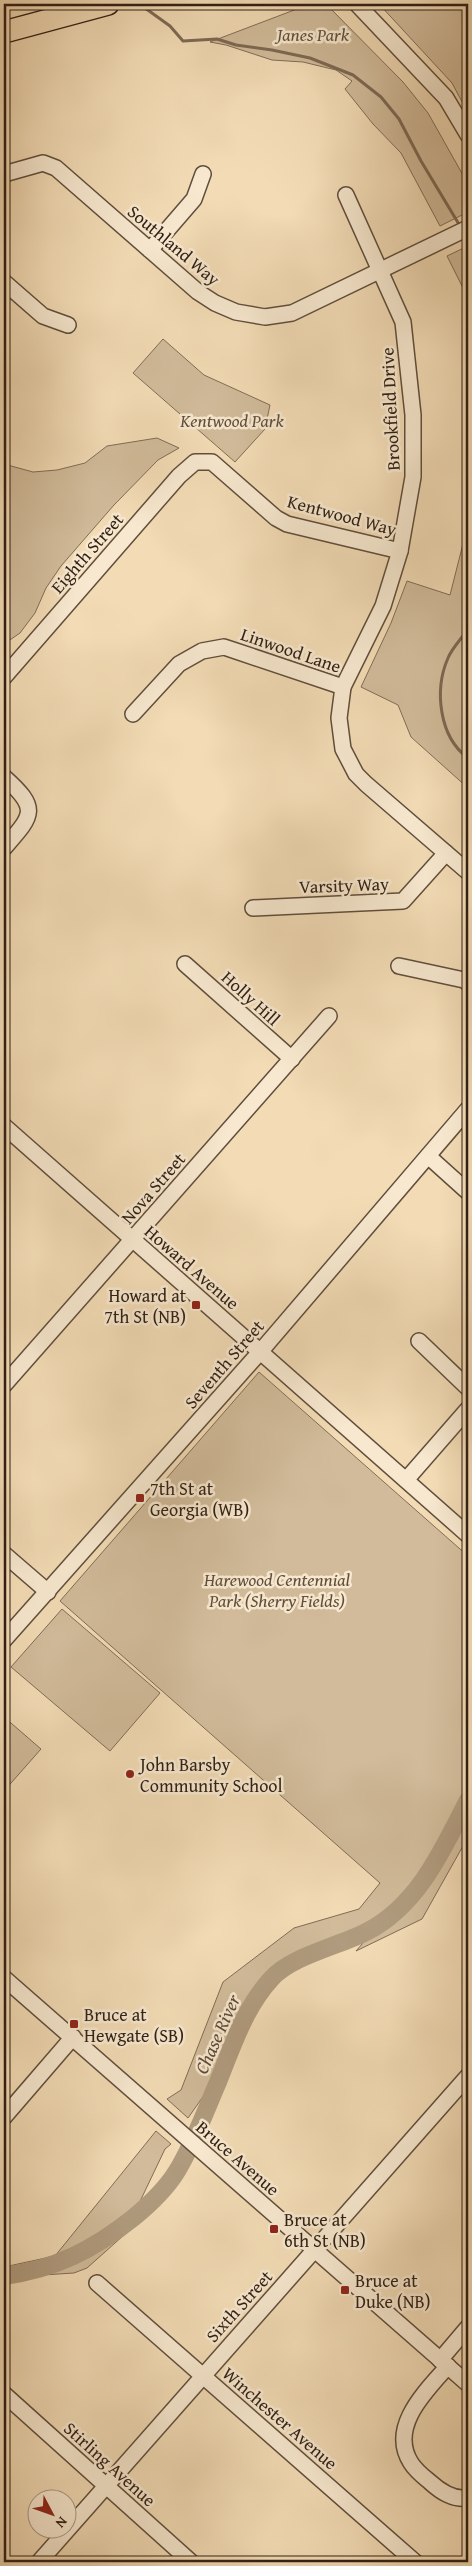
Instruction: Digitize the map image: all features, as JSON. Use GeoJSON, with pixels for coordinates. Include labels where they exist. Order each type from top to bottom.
{"type":"FeatureCollection","features":[{"type":"Feature","properties":{"kind":"highway"},"geometry":{"type":"LineString","coordinates":[[4,32],[108,4]]}},
{"type":"Feature","properties":{"kind":"street"},"geometry":{"type":"LineString","coordinates":[[357,4],[446,98],[468,136]]}},
{"type":"Feature","properties":{"kind":"street","name":"Southland Way"},"geometry":{"type":"LineString","coordinates":[[4,174],[43,163],[56,168],[198,292],[215,303],[236,312],[264,316],[292,313],[380,273],[468,228]]}},
{"type":"Feature","properties":{"kind":"street"},"geometry":{"type":"LineString","coordinates":[[150,250],[194,199],[203,174]]}},
{"type":"Feature","properties":{"kind":"street","name":"Brookfield Drive"},"geometry":{"type":"LineString","coordinates":[[346,195],[403,322],[413,415],[413,477],[400,551],[383,606],[343,687],[339,718],[343,749],[356,774],[468,872]]}},
{"type":"Feature","properties":{"kind":"street"},"geometry":{"type":"LineString","coordinates":[[4,282],[43,316],[68,325]]}},
{"type":"Feature","properties":{"kind":"street","name":"Kentwood Way"},"geometry":{"type":"LineString","coordinates":[[204,460],[212,462],[276,518],[287,524],[400,551]]}},
{"type":"Feature","properties":{"kind":"street","name":"Eighth Street"},"geometry":{"type":"LineString","coordinates":[[4,676],[187,467],[195,462],[204,460]]}},
{"type":"Feature","properties":{"kind":"street","name":"Linwood Lane"},"geometry":{"type":"LineString","coordinates":[[133,714],[179,664],[202,651],[224,647],[343,687]]}},
{"type":"Feature","properties":{"kind":"street"},"geometry":{"type":"LineString","coordinates":[[4,777],[26,798],[29,814],[24,826],[4,848]]}},
{"type":"Feature","properties":{"kind":"street","name":"Varsity Way"},"geometry":{"type":"LineString","coordinates":[[253,908],[403,901],[446,854]]}},
{"type":"Feature","properties":{"kind":"street","name":"Holly Hill"},"geometry":{"type":"LineString","coordinates":[[184,964],[292,1059]]}},
{"type":"Feature","properties":{"kind":"street"},"geometry":{"type":"LineString","coordinates":[[400,966],[468,982]]}},
{"type":"Feature","properties":{"kind":"street","name":"Nova Street"},"geometry":{"type":"LineString","coordinates":[[4,1385],[330,1016]]}},
{"type":"Feature","properties":{"kind":"street","name":"Seventh Street"},"geometry":{"type":"LineString","coordinates":[[4,1640],[260,1352],[468,1108]]}},
{"type":"Feature","properties":{"kind":"street","name":"Howard Avenue"},"geometry":{"type":"LineString","coordinates":[[4,1126],[468,1535]]}},
{"type":"Feature","properties":{"kind":"street"},"geometry":{"type":"LineString","coordinates":[[428,1156],[468,1192]]}},
{"type":"Feature","properties":{"kind":"street"},"geometry":{"type":"LineString","coordinates":[[419,1342],[468,1388]]}},
{"type":"Feature","properties":{"kind":"street"},"geometry":{"type":"LineString","coordinates":[[406,1480],[468,1409]]}},
{"type":"Feature","properties":{"kind":"street"},"geometry":{"type":"LineString","coordinates":[[4,1554],[48,1592]]}},
{"type":"Feature","properties":{"kind":"street","name":"Bruce Avenue"},"geometry":{"type":"LineString","coordinates":[[4,1978],[468,2384]]}},
{"type":"Feature","properties":{"kind":"street"},"geometry":{"type":"LineString","coordinates":[[4,2117],[73,2037]]}},
{"type":"Feature","properties":{"kind":"street","name":"Sixth Street"},"geometry":{"type":"LineString","coordinates":[[39,2562],[202,2375],[468,2076]]}},
{"type":"Feature","properties":{"kind":"street","name":"Winchester Avenue"},"geometry":{"type":"LineString","coordinates":[[97,2283],[415,2562]]}},
{"type":"Feature","properties":{"kind":"street"},"geometry":{"type":"LineString","coordinates":[[468,2327],[410,2415],[404,2442],[410,2463],[416,2470],[439,2490],[450,2496],[468,2498]]}},
{"type":"Feature","properties":{"kind":"street","name":"Stirling Avenue"},"geometry":{"type":"LineString","coordinates":[[4,2394],[191,2562]]}},
{"type":"Feature","properties":{"kind":"green space","name":"Janes Park"},"geometry":{"type":"Polygon","coordinates":[[[310,4],[326,4],[403,82],[428,113],[468,184],[468,212],[440,226],[401,153],[373,124],[345,89],[352,81],[336,70],[303,62],[272,60],[226,45],[210,42],[310,4]]]}},
{"type":"Feature","properties":{"kind":"green space"},"geometry":{"type":"Polygon","coordinates":[[[379,4],[468,4],[468,113],[452,83],[379,4]]]}},
{"type":"Feature","properties":{"kind":"green space"},"geometry":{"type":"Polygon","coordinates":[[[468,246],[468,320],[464,290],[447,256],[468,246]]]}},
{"type":"Feature","properties":{"kind":"green space","name":"Kentwood Park"},"geometry":{"type":"Polygon","coordinates":[[[163,339],[204,375],[270,405],[265,429],[235,462],[133,373],[163,339]]]}},
{"type":"Feature","properties":{"kind":"green space"},"geometry":{"type":"Polygon","coordinates":[[[157,438],[179,448],[158,460],[114,505],[61,566],[46,588],[35,613],[20,633],[4,644],[4,464],[33,472],[57,470],[85,463],[107,446],[157,438]]]}},
{"type":"Feature","properties":{"kind":"green space"},"geometry":{"type":"Polygon","coordinates":[[[468,524],[468,788],[411,737],[398,705],[361,687],[391,623],[407,581],[450,595],[468,524]]]}},
{"type":"Feature","properties":{"kind":"green space","name":"Harewood Centennial Park (Sherry Fields)"},"geometry":{"type":"Polygon","coordinates":[[[259,1372],[468,1556],[468,1837],[422,1919],[356,1951],[370,1935],[285,1970],[245,2005],[230,2032],[221,2071],[188,2118],[167,2099],[181,2090],[223,1982],[294,1928],[359,1909],[380,1883],[60,1601],[259,1372]]]}},
{"type":"Feature","properties":{"kind":"green space"},"geometry":{"type":"Polygon","coordinates":[[[62,1609],[160,1693],[110,1751],[11,1667],[62,1609]]]}},
{"type":"Feature","properties":{"kind":"green space"},"geometry":{"type":"Polygon","coordinates":[[[4,1717],[41,1749],[4,1791],[4,1717]]]}},
{"type":"Feature","properties":{"kind":"green space"},"geometry":{"type":"Polygon","coordinates":[[[156,2131],[171,2144],[165,2149],[124,2235],[87,2268],[74,2273],[27,2276],[4,2283],[4,2267],[55,2256],[156,2131]]]}},
{"type":"Feature","properties":{"kind":"waterway"},"geometry":{"type":"LineString","coordinates":[[122,4],[145,8],[170,26],[183,41],[217,39],[236,45],[310,58],[353,75],[381,97],[399,119],[421,161],[460,226]]}},
{"type":"Feature","properties":{"kind":"waterway"},"geometry":{"type":"LineString","coordinates":[[465,233],[468,240]]}},
{"type":"Feature","properties":{"kind":"waterway"},"geometry":{"type":"LineString","coordinates":[[468,629],[448,658],[441,684],[442,712],[445,726],[458,749],[468,758]]}},
{"type":"Feature","properties":{"kind":"waterway","name":"Chase River"},"geometry":{"type":"LineString","coordinates":[[4,2276],[23,2273],[57,2263],[88,2249],[139,2213],[157,2196],[173,2178],[189,2150],[246,2015],[271,1979],[290,1964],[366,1932],[384,1921],[400,1907],[415,1892],[427,1875],[449,1838],[468,1800]]}},
{"type":"Feature","properties":{"kind":"place","name":"Howard at 7th St (NB)"},"geometry":{"type":"Point","coordinates":[196,1305]}},
{"type":"Feature","properties":{"kind":"place","name":"7th St at Georgia (WB)"},"geometry":{"type":"Point","coordinates":[140,1498]}},
{"type":"Feature","properties":{"kind":"place","name":"John Barsby Community School"},"geometry":{"type":"Point","coordinates":[130,1774]}},
{"type":"Feature","properties":{"kind":"place","name":"Bruce at Hewgate (SB)"},"geometry":{"type":"Point","coordinates":[74,2024]}},
{"type":"Feature","properties":{"kind":"place","name":"Bruce at 6th St (NB)"},"geometry":{"type":"Point","coordinates":[274,2229]}},
{"type":"Feature","properties":{"kind":"place","name":"Bruce at Duke (NB)"},"geometry":{"type":"Point","coordinates":[345,2290]}}]}
